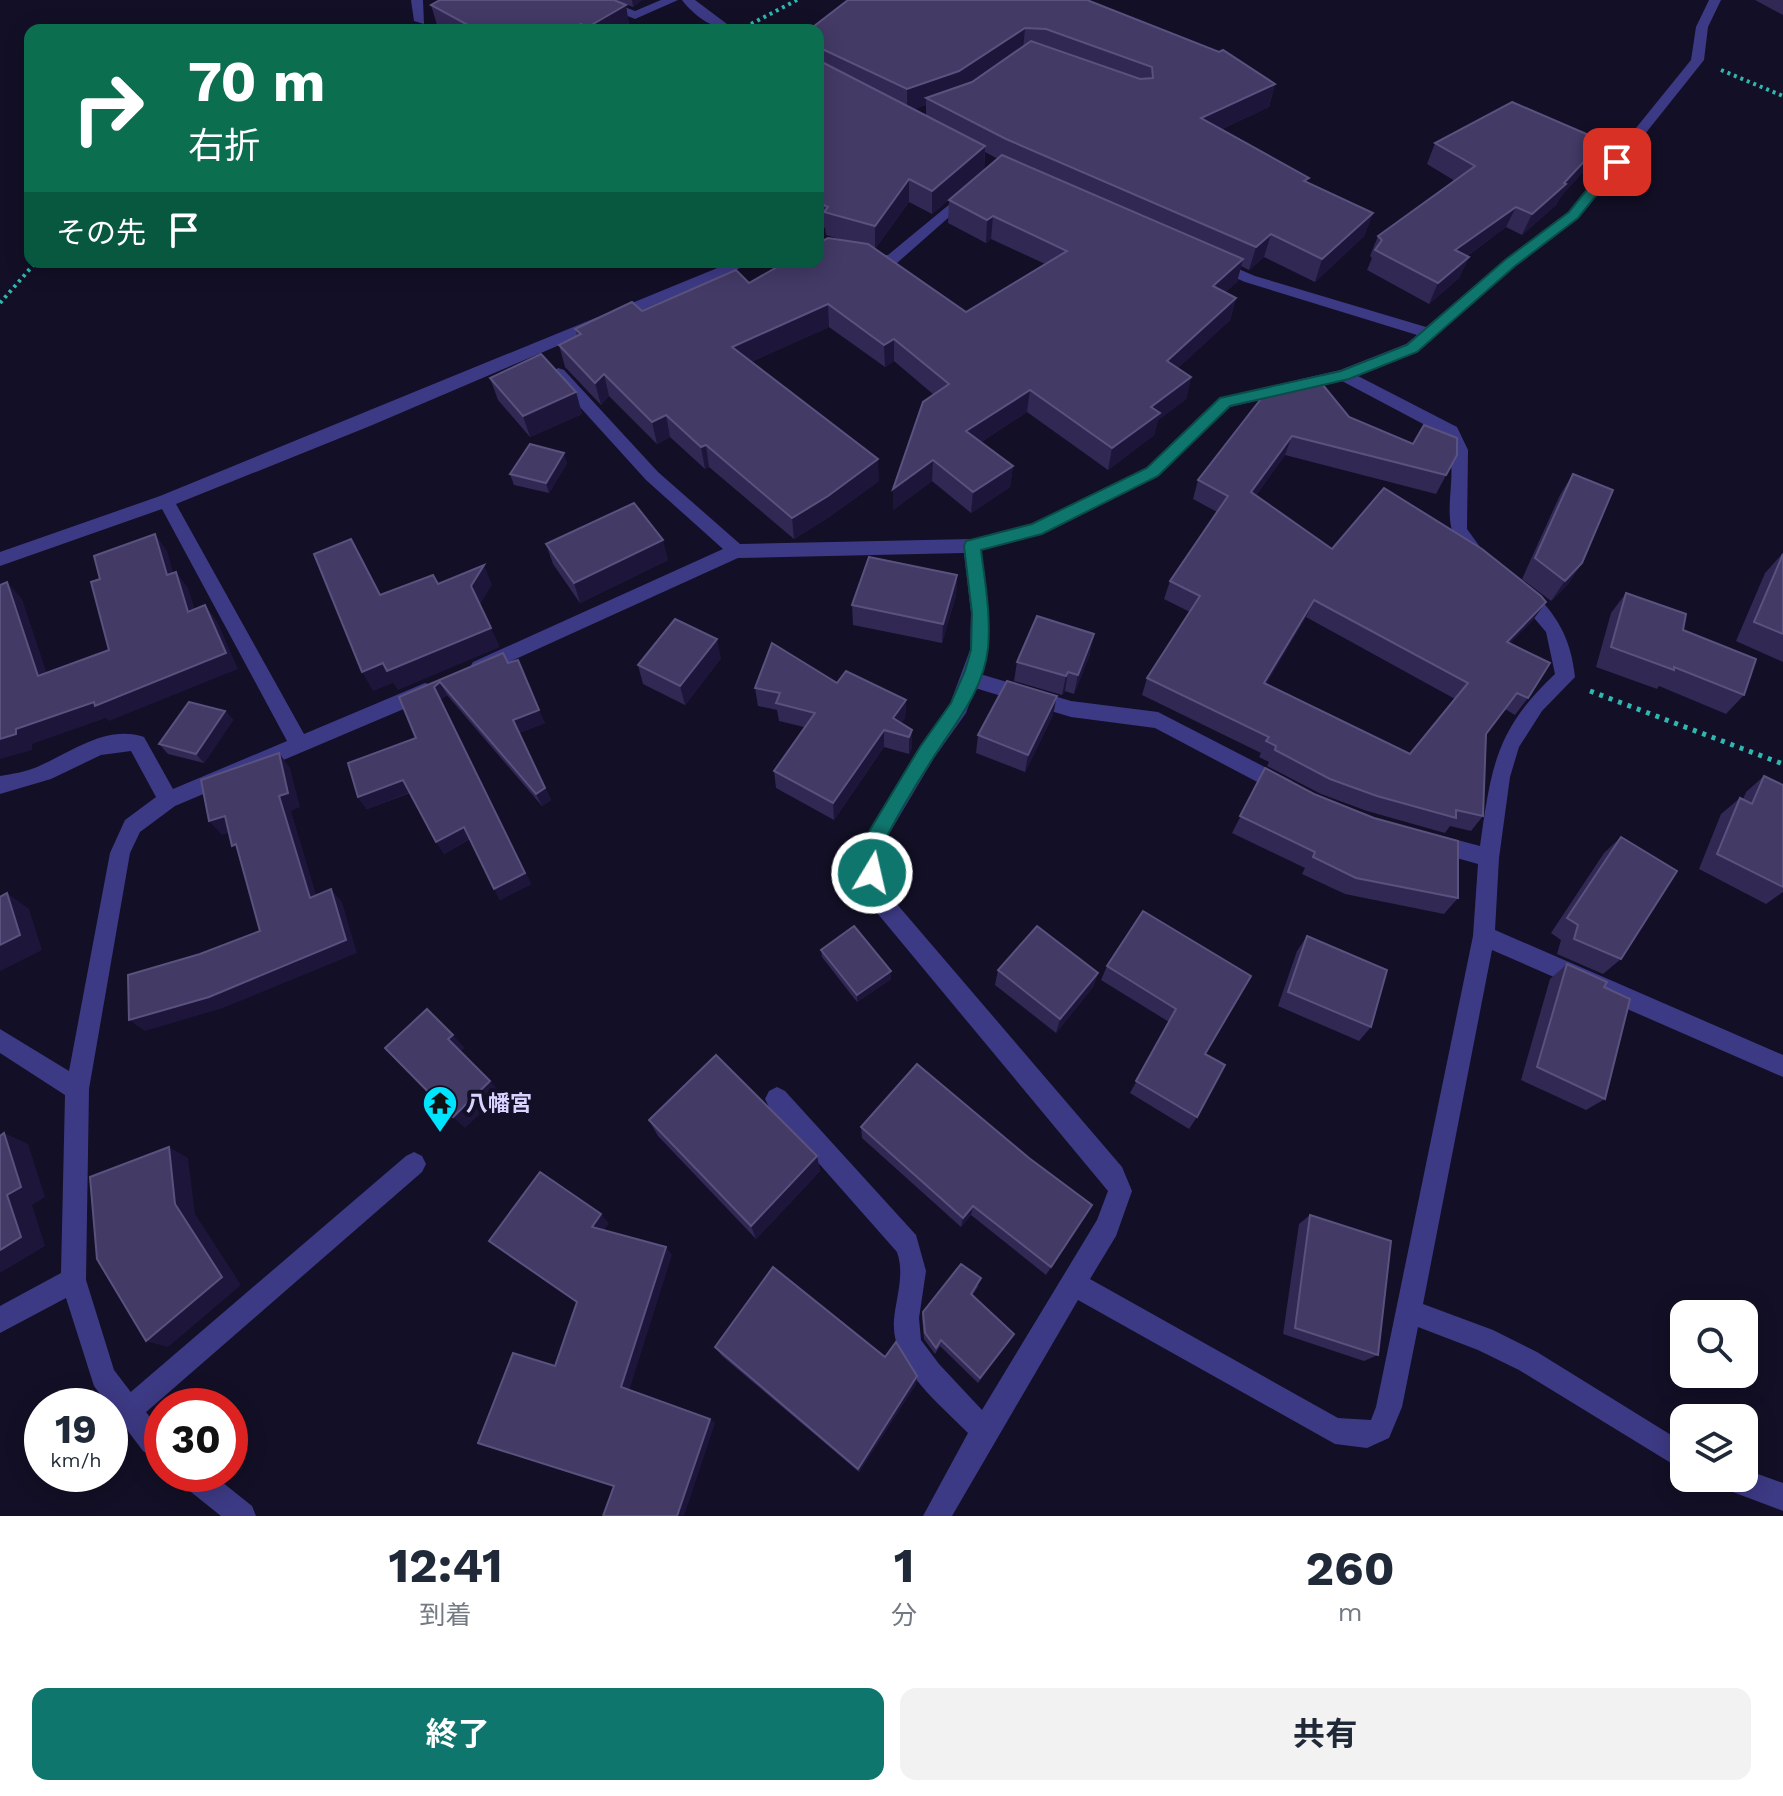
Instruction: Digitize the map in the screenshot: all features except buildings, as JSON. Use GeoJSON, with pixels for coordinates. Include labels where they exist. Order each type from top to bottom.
{"type":"FeatureCollection","features":[{"type":"Feature","properties":{"kind":"street"},"geometry":{"type":"LineString","coordinates":[[417,0],[420,21]]}},
{"type":"Feature","properties":{"kind":"street"},"geometry":{"type":"LineString","coordinates":[[594,0],[635,15],[672,0]]}},
{"type":"Feature","properties":{"kind":"street"},"geometry":{"type":"LineString","coordinates":[[688,0],[720,24]]}},
{"type":"Feature","properties":{"kind":"street"},"geometry":{"type":"LineString","coordinates":[[464,674],[736,551],[972,546],[1037,529],[1152,472],[1225,402],[1344,375],[1412,348],[1510,263],[1573,215],[1697,60],[1702,27],[1715,0]]}},
{"type":"Feature","properties":{"kind":"street"},"geometry":{"type":"LineString","coordinates":[[824,251],[863,259],[892,260],[986,178]]}},
{"type":"Feature","properties":{"kind":"street"},"geometry":{"type":"LineString","coordinates":[[1197,257],[1250,279],[1430,334]]}},
{"type":"Feature","properties":{"kind":"street"},"geometry":{"type":"LineString","coordinates":[[0,559],[166,501],[537,351],[732,268]]}},
{"type":"Feature","properties":{"kind":"street"},"geometry":{"type":"LineString","coordinates":[[537,351],[652,476],[736,551]]}},
{"type":"Feature","properties":{"kind":"street"},"geometry":{"type":"LineString","coordinates":[[1073,1283],[1335,1431],[1367,1435],[1380,1429],[1389,1407],[1484,936],[1489,858],[1500,777],[1510,744],[1535,705],[1565,677],[1563,645],[1542,609],[1471,551],[1458,530],[1460,450],[1451,431],[1344,375]]}},
{"type":"Feature","properties":{"kind":"street"},"geometry":{"type":"LineString","coordinates":[[166,501],[299,744]]}},
{"type":"Feature","properties":{"kind":"street"},"geometry":{"type":"LineString","coordinates":[[937,1516],[984,1431],[1107,1227],[1120,1191],[1113,1176],[881,901],[872,873],[870,855],[877,836],[927,752],[959,707],[979,650],[980,613],[972,546]]}},
{"type":"Feature","properties":{"kind":"street"},"geometry":{"type":"LineString","coordinates":[[970,679],[1071,709],[1158,720],[1301,796]]}},
{"type":"Feature","properties":{"kind":"street"},"geometry":{"type":"LineString","coordinates":[[111,1388],[103,1377],[73,1280],[77,1089],[120,853],[132,826],[168,800],[437,685]]}},
{"type":"Feature","properties":{"kind":"street"},"geometry":{"type":"LineString","coordinates":[[0,785],[32,778],[107,743],[123,740],[137,743],[168,800]]}},
{"type":"Feature","properties":{"kind":"street"},"geometry":{"type":"LineString","coordinates":[[1419,839],[1489,858]]}},
{"type":"Feature","properties":{"kind":"street"},"geometry":{"type":"LineString","coordinates":[[1484,936],[1783,1066]]}},
{"type":"Feature","properties":{"kind":"street"},"geometry":{"type":"LineString","coordinates":[[0,1040],[77,1089]]}},
{"type":"Feature","properties":{"kind":"street"},"geometry":{"type":"LineString","coordinates":[[777,1099],[907,1244],[914,1259],[915,1277],[908,1343],[918,1359],[984,1431]]}},
{"type":"Feature","properties":{"kind":"street"},"geometry":{"type":"LineString","coordinates":[[144,1429],[128,1411],[414,1164]]}},
{"type":"Feature","properties":{"kind":"street"},"geometry":{"type":"LineString","coordinates":[[0,1320],[73,1280]]}},
{"type":"Feature","properties":{"kind":"street"},"geometry":{"type":"LineString","coordinates":[[1409,1311],[1484,1339],[1528,1361],[1670,1449]]}},
{"type":"Feature","properties":{"kind":"street"},"geometry":{"type":"LineString","coordinates":[[1758,1488],[1783,1497]]}},
{"type":"Feature","properties":{"kind":"street"},"geometry":{"type":"LineString","coordinates":[[213,1492],[242,1516]]}},
{"type":"Feature","properties":{"kind":"path"},"geometry":{"type":"LineString","coordinates":[[751,24],[797,0]]}},
{"type":"Feature","properties":{"kind":"path"},"geometry":{"type":"LineString","coordinates":[[1697,60],[1783,96]]}},
{"type":"Feature","properties":{"kind":"path"},"geometry":{"type":"LineString","coordinates":[[0,303],[31,268]]}},
{"type":"Feature","properties":{"kind":"path"},"geometry":{"type":"LineString","coordinates":[[1565,677],[1599,695],[1783,764]]}},
{"type":"Feature","properties":{"kind":"place","name":"八幡宮"},"geometry":{"type":"Point","coordinates":[440,1134]}},
{"type":"Feature","properties":{"kind":"route"},"geometry":{"type":"LineString","coordinates":[[872,873],[870,855],[877,836],[927,752],[959,707],[974,671],[979,650],[980,613],[972,546],[1037,529],[1152,472],[1225,402],[1344,375],[1412,348],[1510,263],[1573,215],[1617,162]]}}]}
